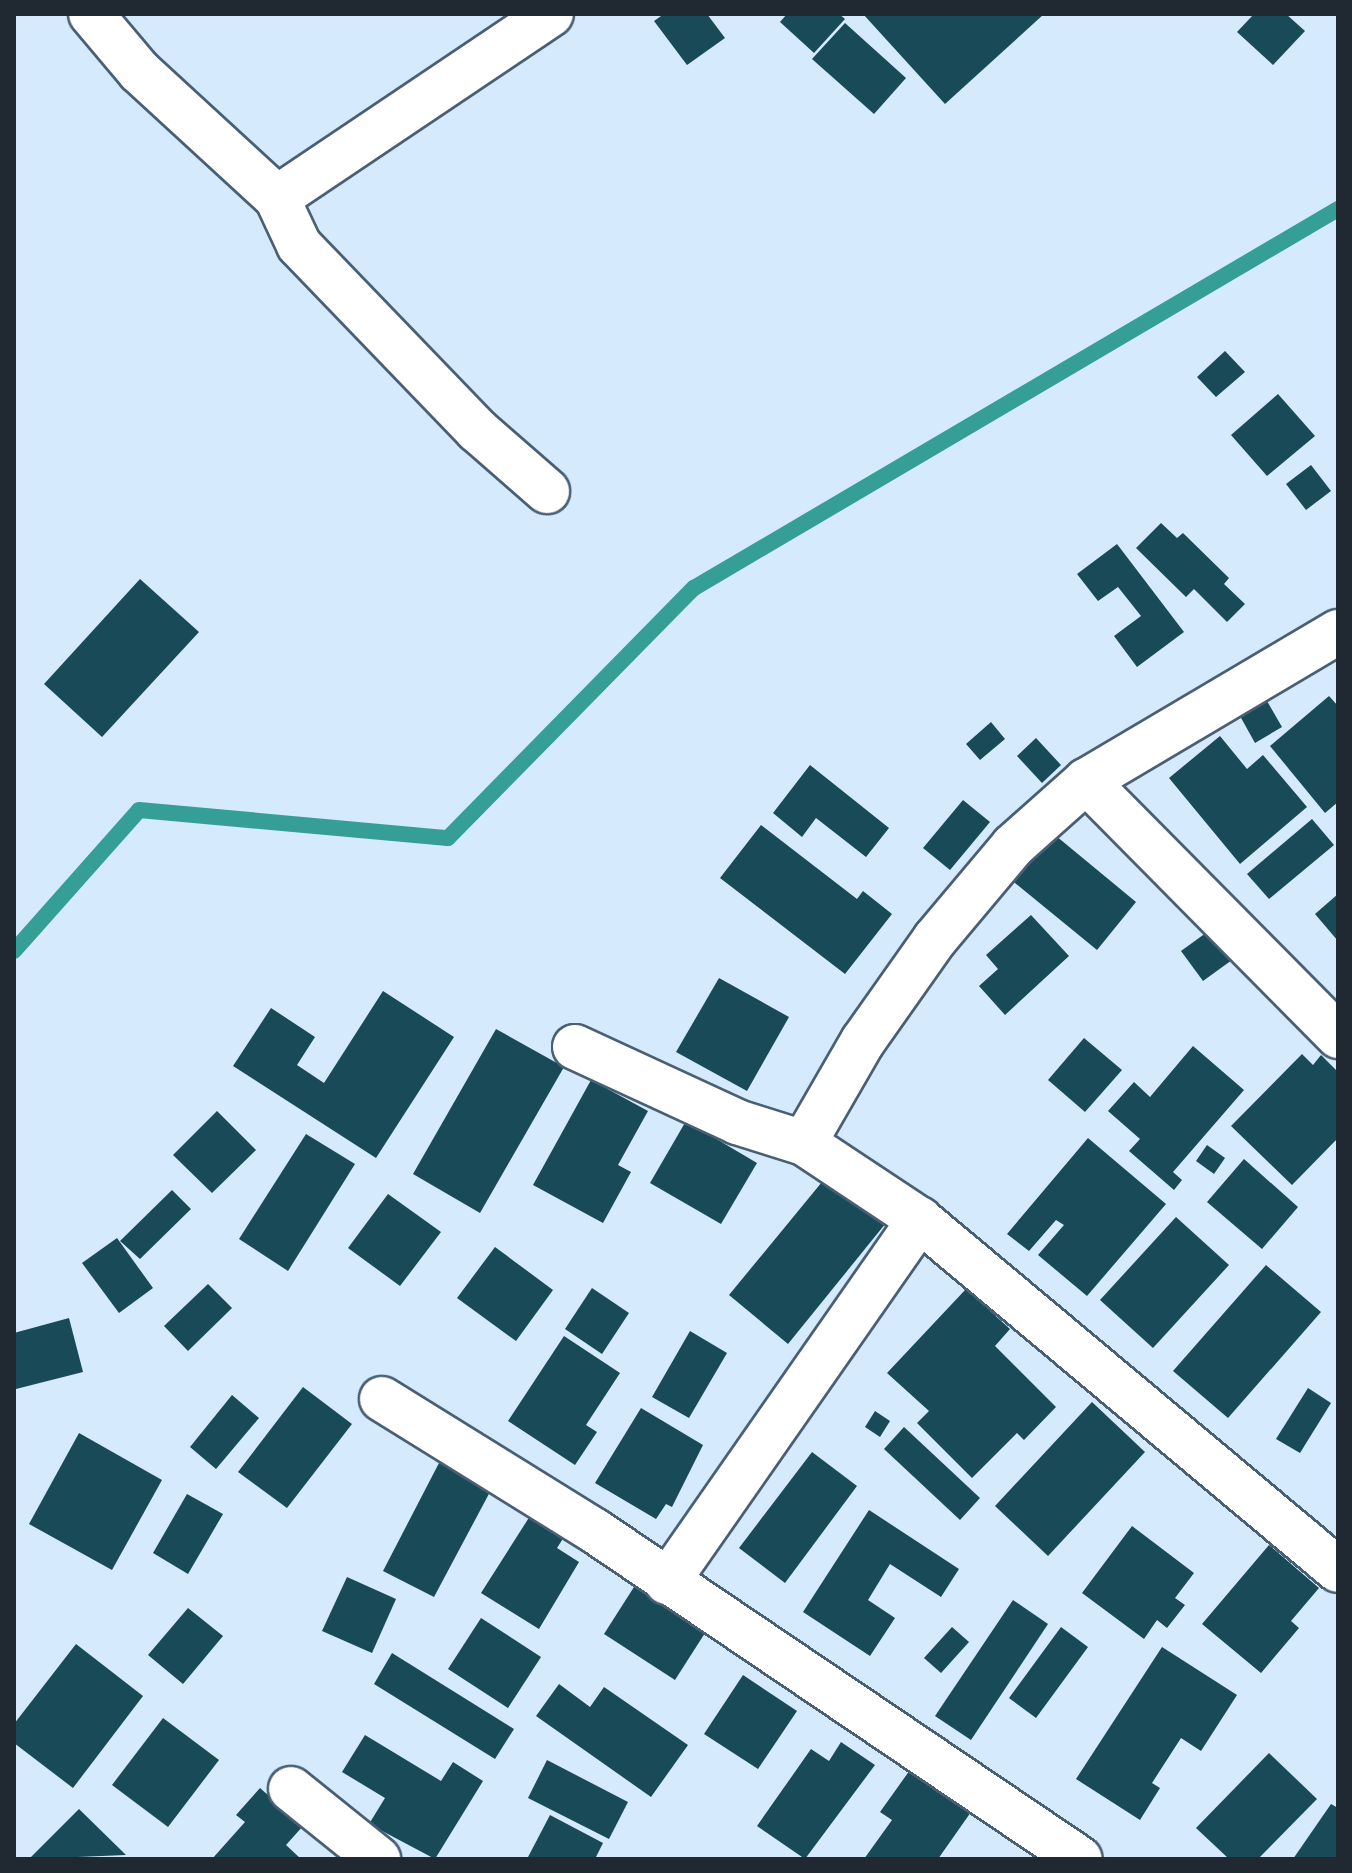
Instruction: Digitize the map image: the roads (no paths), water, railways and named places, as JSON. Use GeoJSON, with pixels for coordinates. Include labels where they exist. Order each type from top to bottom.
{"type":"FeatureCollection","features":[{"type":"Feature","properties":{"kind":"street"},"geometry":{"type":"LineString","coordinates":[[91,14],[139,71],[277,198],[299,245],[477,430],[547,491]]}},
{"type":"Feature","properties":{"kind":"street"},"geometry":{"type":"LineString","coordinates":[[277,198],[551,14]]}},
{"type":"Feature","properties":{"kind":"street"},"geometry":{"type":"LineString","coordinates":[[804,1143],[863,1041],[935,939],[1013,846],[1086,781],[1338,632]]}},
{"type":"Feature","properties":{"kind":"street"},"geometry":{"type":"LineString","coordinates":[[1086,781],[1338,1036]]}},
{"type":"Feature","properties":{"kind":"street"},"geometry":{"type":"LineString","coordinates":[[575,1047],[737,1122],[804,1143],[920,1220],[1338,1570]]}},
{"type":"Feature","properties":{"kind":"street"},"geometry":{"type":"LineString","coordinates":[[667,1582],[920,1220]]}},
{"type":"Feature","properties":{"kind":"street"},"geometry":{"type":"LineString","coordinates":[[382,1399],[667,1582],[1080,1859]]}},
{"type":"Feature","properties":{"kind":"street"},"geometry":{"type":"LineString","coordinates":[[291,1789],[378,1859]]}},
{"type":"Feature","properties":{"kind":"waterway"},"geometry":{"type":"LineString","coordinates":[[14,951],[139,810],[448,838],[694,588],[1338,209]]}}]}
